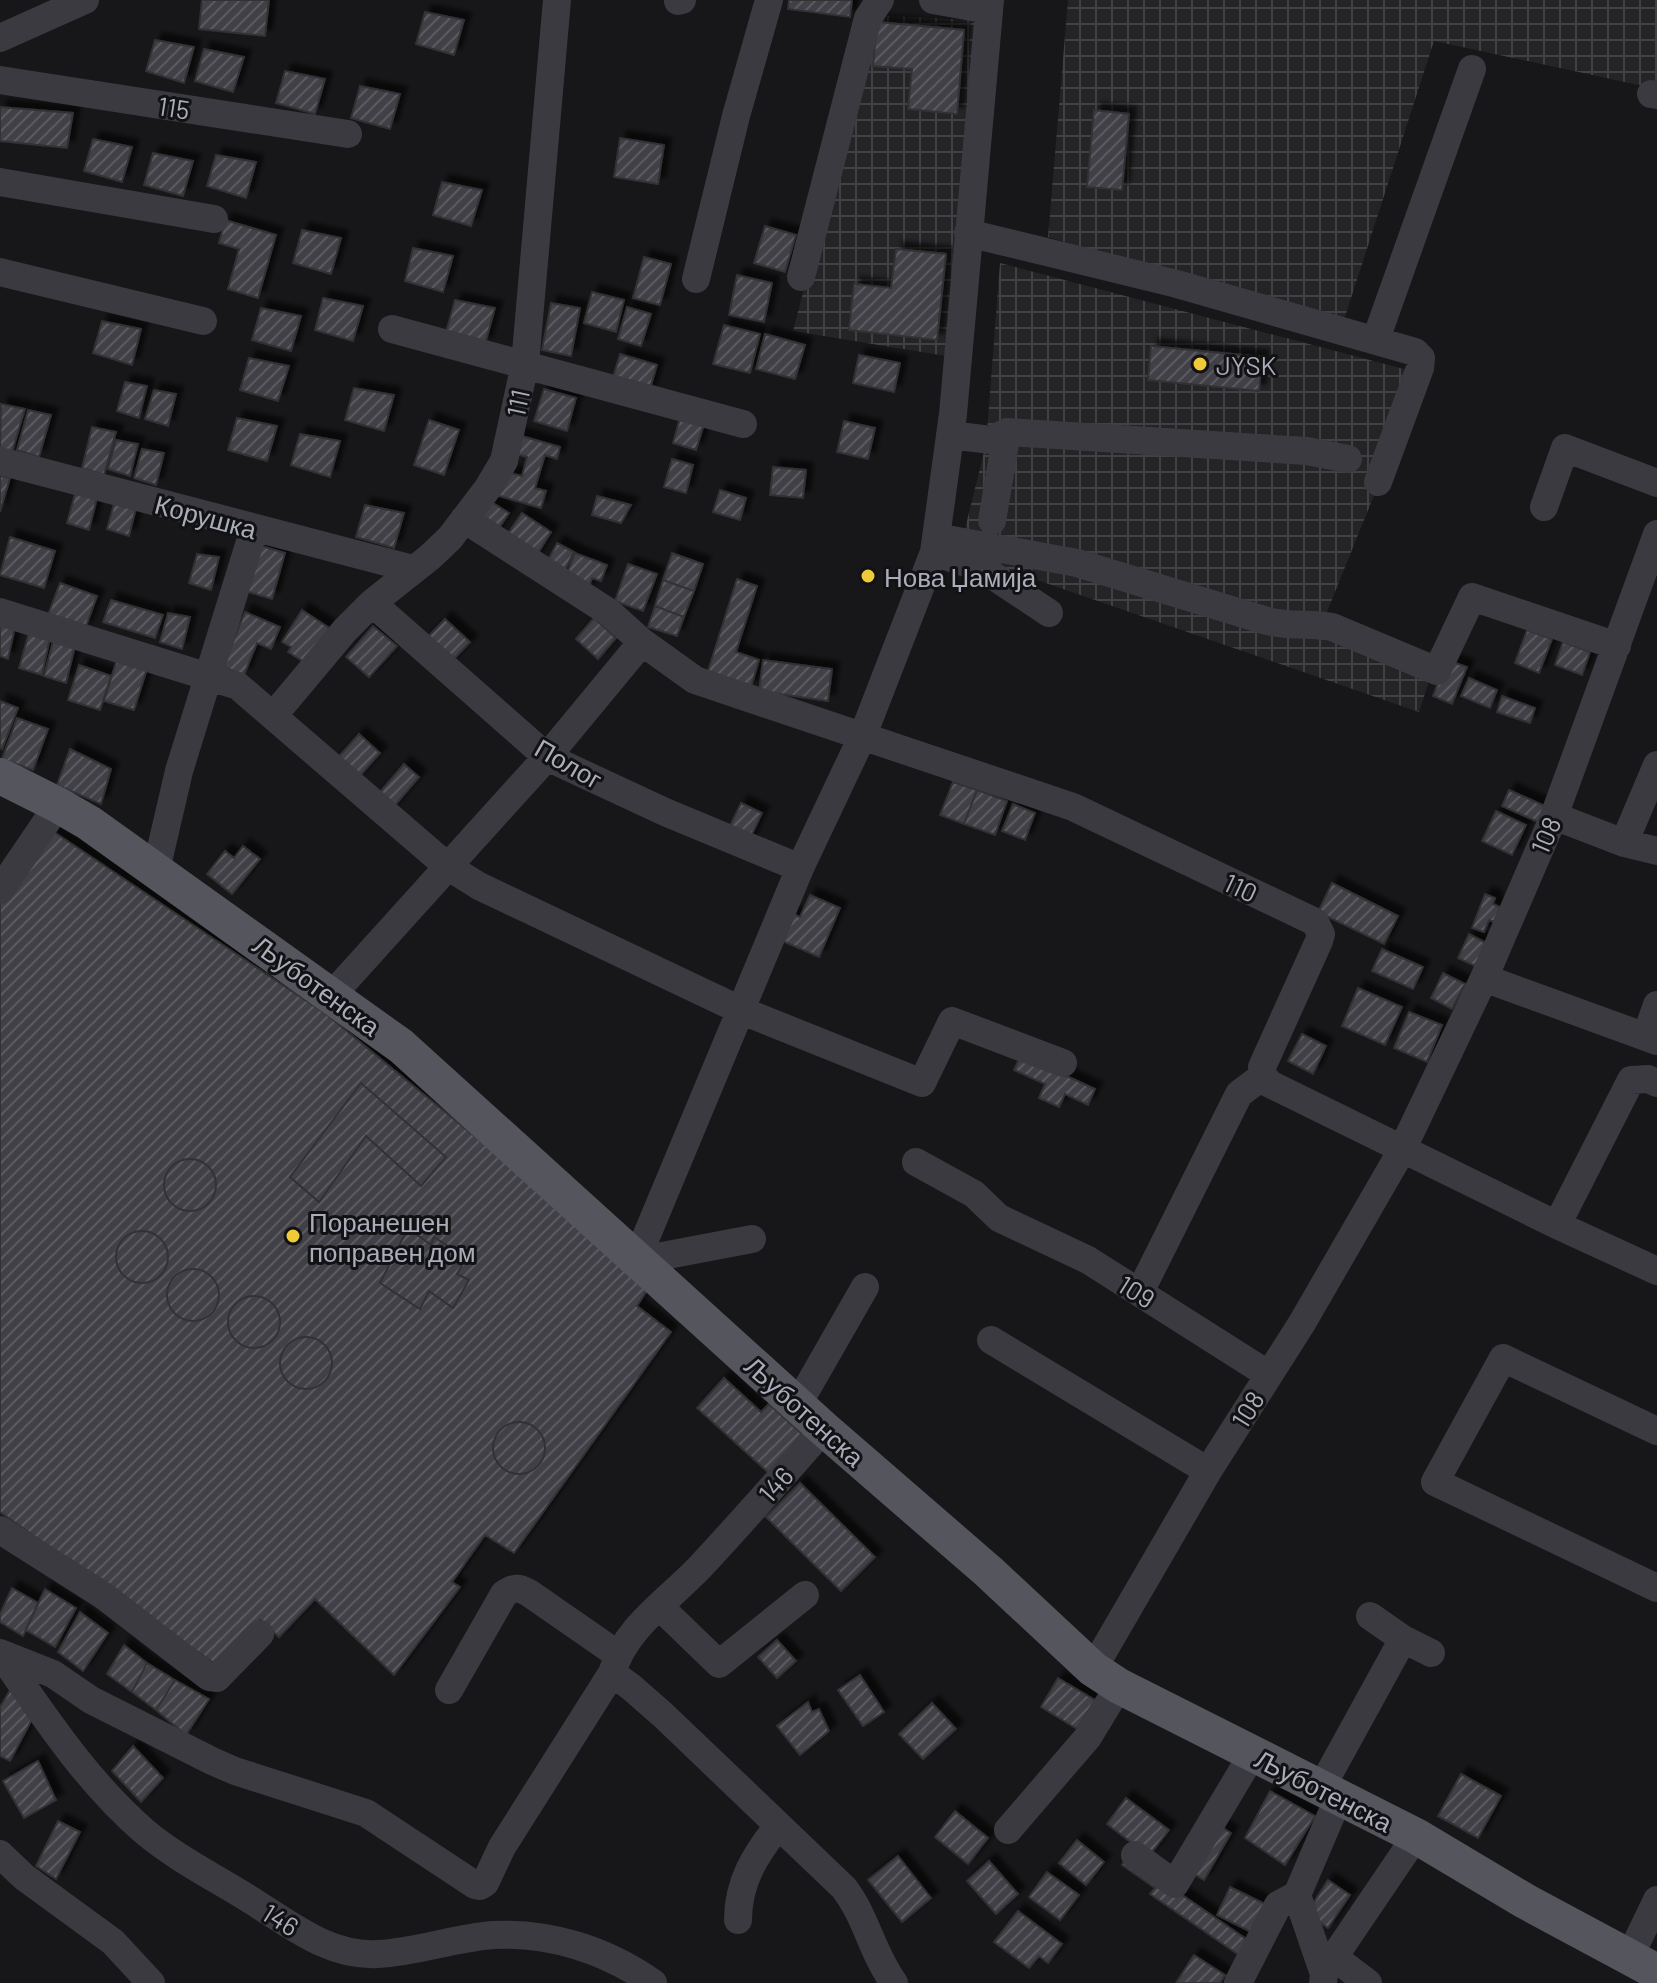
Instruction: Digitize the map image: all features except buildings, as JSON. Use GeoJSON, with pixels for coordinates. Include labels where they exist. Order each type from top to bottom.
{"type":"FeatureCollection","features":[{"type":"Feature","properties":{"kind":"main road","name":"Љуботенска"},"geometry":{"type":"LineString","coordinates":[[0,776],[58,805],[156,870],[401,1046],[636,1261],[1106,1678],[1416,1836],[1525,1901],[1644,1964]]}},
{"type":"Feature","properties":{"kind":"street"},"geometry":{"type":"LineString","coordinates":[[0,38],[85,0]]}},
{"type":"Feature","properties":{"kind":"street","name":"111"},"geometry":{"type":"LineString","coordinates":[[273,716],[345,630],[372,603],[450,538],[488,488],[504,461],[525,364],[557,0]]}},
{"type":"Feature","properties":{"kind":"street"},"geometry":{"type":"LineString","coordinates":[[696,279],[736,116],[769,0]]}},
{"type":"Feature","properties":{"kind":"street"},"geometry":{"type":"LineString","coordinates":[[801,277],[868,18],[880,0]]}},
{"type":"Feature","properties":{"kind":"street"},"geometry":{"type":"LineString","coordinates":[[636,1261],[800,868],[863,735],[935,544],[952,424],[990,5],[933,0]]}},
{"type":"Feature","properties":{"kind":"street"},"geometry":{"type":"LineString","coordinates":[[1376,339],[1472,69]]}},
{"type":"Feature","properties":{"kind":"street","name":"115"},"geometry":{"type":"LineString","coordinates":[[0,80],[348,134]]}},
{"type":"Feature","properties":{"kind":"street"},"geometry":{"type":"LineString","coordinates":[[0,182],[214,219]]}},
{"type":"Feature","properties":{"kind":"street"},"geometry":{"type":"LineString","coordinates":[[968,233],[1177,284],[1415,352],[1421,358],[1420,368],[1378,482]]}},
{"type":"Feature","properties":{"kind":"street"},"geometry":{"type":"LineString","coordinates":[[0,272],[203,321]]}},
{"type":"Feature","properties":{"kind":"street"},"geometry":{"type":"LineString","coordinates":[[392,329],[743,424]]}},
{"type":"Feature","properties":{"kind":"street"},"geometry":{"type":"LineString","coordinates":[[952,424],[993,422],[1007,432],[1307,451],[1348,459]]}},
{"type":"Feature","properties":{"kind":"street"},"geometry":{"type":"LineString","coordinates":[[992,521],[1007,432]]}},
{"type":"Feature","properties":{"kind":"street"},"geometry":{"type":"LineString","coordinates":[[1544,507],[1565,448],[1657,483]]}},
{"type":"Feature","properties":{"kind":"street","name":"Корушка"},"geometry":{"type":"LineString","coordinates":[[0,461],[413,569]]}},
{"type":"Feature","properties":{"kind":"street"},"geometry":{"type":"LineString","coordinates":[[464,519],[600,606],[642,642],[695,680],[863,735]]}},
{"type":"Feature","properties":{"kind":"street"},"geometry":{"type":"LineString","coordinates":[[156,870],[179,771],[254,529]]}},
{"type":"Feature","properties":{"kind":"street","name":"108"},"geometry":{"type":"LineString","coordinates":[[1008,1830],[1088,1737],[1106,1678],[1208,1471],[1338,1263],[1402,1150],[1484,978],[1554,816],[1617,646],[1646,597],[1657,534]]}},
{"type":"Feature","properties":{"kind":"street"},"geometry":{"type":"LineString","coordinates":[[935,544],[983,569],[1049,613]]}},
{"type":"Feature","properties":{"kind":"street"},"geometry":{"type":"LineString","coordinates":[[935,544],[1077,563],[1267,621],[1290,626],[1318,624],[1332,627],[1437,671],[1472,597],[1617,646]]}},
{"type":"Feature","properties":{"kind":"street","name":"Полог"},"geometry":{"type":"LineString","coordinates":[[372,603],[547,757],[665,812],[800,868]]}},
{"type":"Feature","properties":{"kind":"street"},"geometry":{"type":"LineString","coordinates":[[0,612],[238,686],[447,866],[479,886],[740,1010],[922,1083],[952,1021],[1063,1063]]}},
{"type":"Feature","properties":{"kind":"street"},"geometry":{"type":"LineString","coordinates":[[331,996],[547,757],[642,642]]}},
{"type":"Feature","properties":{"kind":"street","name":"110"},"geometry":{"type":"LineString","coordinates":[[863,735],[1073,807],[1315,922],[1321,934],[1319,941],[1262,1067],[1263,1076]]}},
{"type":"Feature","properties":{"kind":"street"},"geometry":{"type":"LineString","coordinates":[[1624,843],[1657,765]]}},
{"type":"Feature","properties":{"kind":"street"},"geometry":{"type":"LineString","coordinates":[[0,890],[58,805]]}},
{"type":"Feature","properties":{"kind":"street"},"geometry":{"type":"LineString","coordinates":[[1554,816],[1624,843],[1657,851]]}},
{"type":"Feature","properties":{"kind":"street"},"geometry":{"type":"LineString","coordinates":[[1484,978],[1651,1039],[1657,1005]]}},
{"type":"Feature","properties":{"kind":"street"},"geometry":{"type":"LineString","coordinates":[[1140,1292],[1239,1094],[1263,1076],[1270,1084],[1402,1150],[1657,1271]]}},
{"type":"Feature","properties":{"kind":"street"},"geometry":{"type":"LineString","coordinates":[[1557,1225],[1631,1080],[1648,1079],[1657,1083]]}},
{"type":"Feature","properties":{"kind":"street","name":"109"},"geometry":{"type":"LineString","coordinates":[[916,1162],[974,1194],[999,1218],[1088,1260],[1269,1375]]}},
{"type":"Feature","properties":{"kind":"street"},"geometry":{"type":"LineString","coordinates":[[636,1261],[752,1239]]}},
{"type":"Feature","properties":{"kind":"street"},"geometry":{"type":"LineString","coordinates":[[798,1404],[865,1287]]}},
{"type":"Feature","properties":{"kind":"street"},"geometry":{"type":"LineString","coordinates":[[991,1340],[1208,1471]]}},
{"type":"Feature","properties":{"kind":"street"},"geometry":{"type":"LineString","coordinates":[[1657,1431],[1503,1358],[1435,1482],[1657,1588]]}},
{"type":"Feature","properties":{"kind":"street","name":"146"},"geometry":{"type":"LineString","coordinates":[[0,1653],[53,1674],[91,1700],[212,1761],[366,1813],[480,1886],[485,1883],[502,1847],[615,1664],[659,1606],[697,1570],[824,1429]]}},
{"type":"Feature","properties":{"kind":"street"},"geometry":{"type":"LineString","coordinates":[[0,1530],[104,1596],[209,1677],[217,1678],[260,1634]]}},
{"type":"Feature","properties":{"kind":"street"},"geometry":{"type":"LineString","coordinates":[[449,1690],[504,1594],[513,1588],[529,1593],[615,1664],[653,1706],[844,1888],[857,1904],[880,1963],[894,1983]]}},
{"type":"Feature","properties":{"kind":"street"},"geometry":{"type":"LineString","coordinates":[[659,1606],[719,1664],[805,1595]]}},
{"type":"Feature","properties":{"kind":"street"},"geometry":{"type":"LineString","coordinates":[[1370,1616],[1403,1639],[1431,1653]]}},
{"type":"Feature","properties":{"kind":"street"},"geometry":{"type":"LineString","coordinates":[[1323,1983],[1324,1974],[1297,1895],[1329,1794],[1403,1639]]}},
{"type":"Feature","properties":{"kind":"street","name":"146"},"geometry":{"type":"LineString","coordinates":[[0,1653],[68,1749],[115,1805],[147,1833],[212,1879],[314,1940],[341,1951],[377,1955],[493,1935],[548,1939],[597,1951],[653,1983]]}},
{"type":"Feature","properties":{"kind":"street"},"geometry":{"type":"LineString","coordinates":[[1135,1855],[1175,1884],[1253,1753]]}},
{"type":"Feature","properties":{"kind":"street"},"geometry":{"type":"LineString","coordinates":[[738,1920],[738,1898],[746,1873],[778,1826]]}},
{"type":"Feature","properties":{"kind":"street"},"geometry":{"type":"LineString","coordinates":[[1368,1983],[1334,1957],[1416,1836]]}},
{"type":"Feature","properties":{"kind":"street"},"geometry":{"type":"LineString","coordinates":[[0,1854],[24,1877],[113,1942],[151,1983]]}},
{"type":"Feature","properties":{"kind":"street"},"geometry":{"type":"LineString","coordinates":[[1238,1983],[1278,1905],[1297,1895]]}},
{"type":"Feature","properties":{"kind":"street"},"geometry":{"type":"LineString","coordinates":[[1644,1964],[1657,1900]]}},
{"type":"Feature","properties":{"kind":"shaded area"},"geometry":{"type":"Polygon","coordinates":[[[1068,0],[1657,0],[1657,89],[1434,41],[1343,323],[1048,237],[1068,0]]]}},
{"type":"Feature","properties":{"kind":"shaded area"},"geometry":{"type":"Polygon","coordinates":[[[875,15],[985,21],[946,356],[793,331],[875,15]]]}},
{"type":"Feature","properties":{"kind":"shaded area"},"geometry":{"type":"Polygon","coordinates":[[[1000,263],[1423,374],[1320,629],[1431,675],[1419,712],[959,553],[986,444],[1000,263]]]}},
{"type":"Feature","properties":{"kind":"place","name":"JYSK"},"geometry":{"type":"Point","coordinates":[1200,364]}},
{"type":"Feature","properties":{"kind":"place","name":"Нова Џамија"},"geometry":{"type":"Point","coordinates":[868,576]}},
{"type":"Feature","properties":{"kind":"place","name":"Поранешен поправен дом"},"geometry":{"type":"Point","coordinates":[293,1236]}}]}
